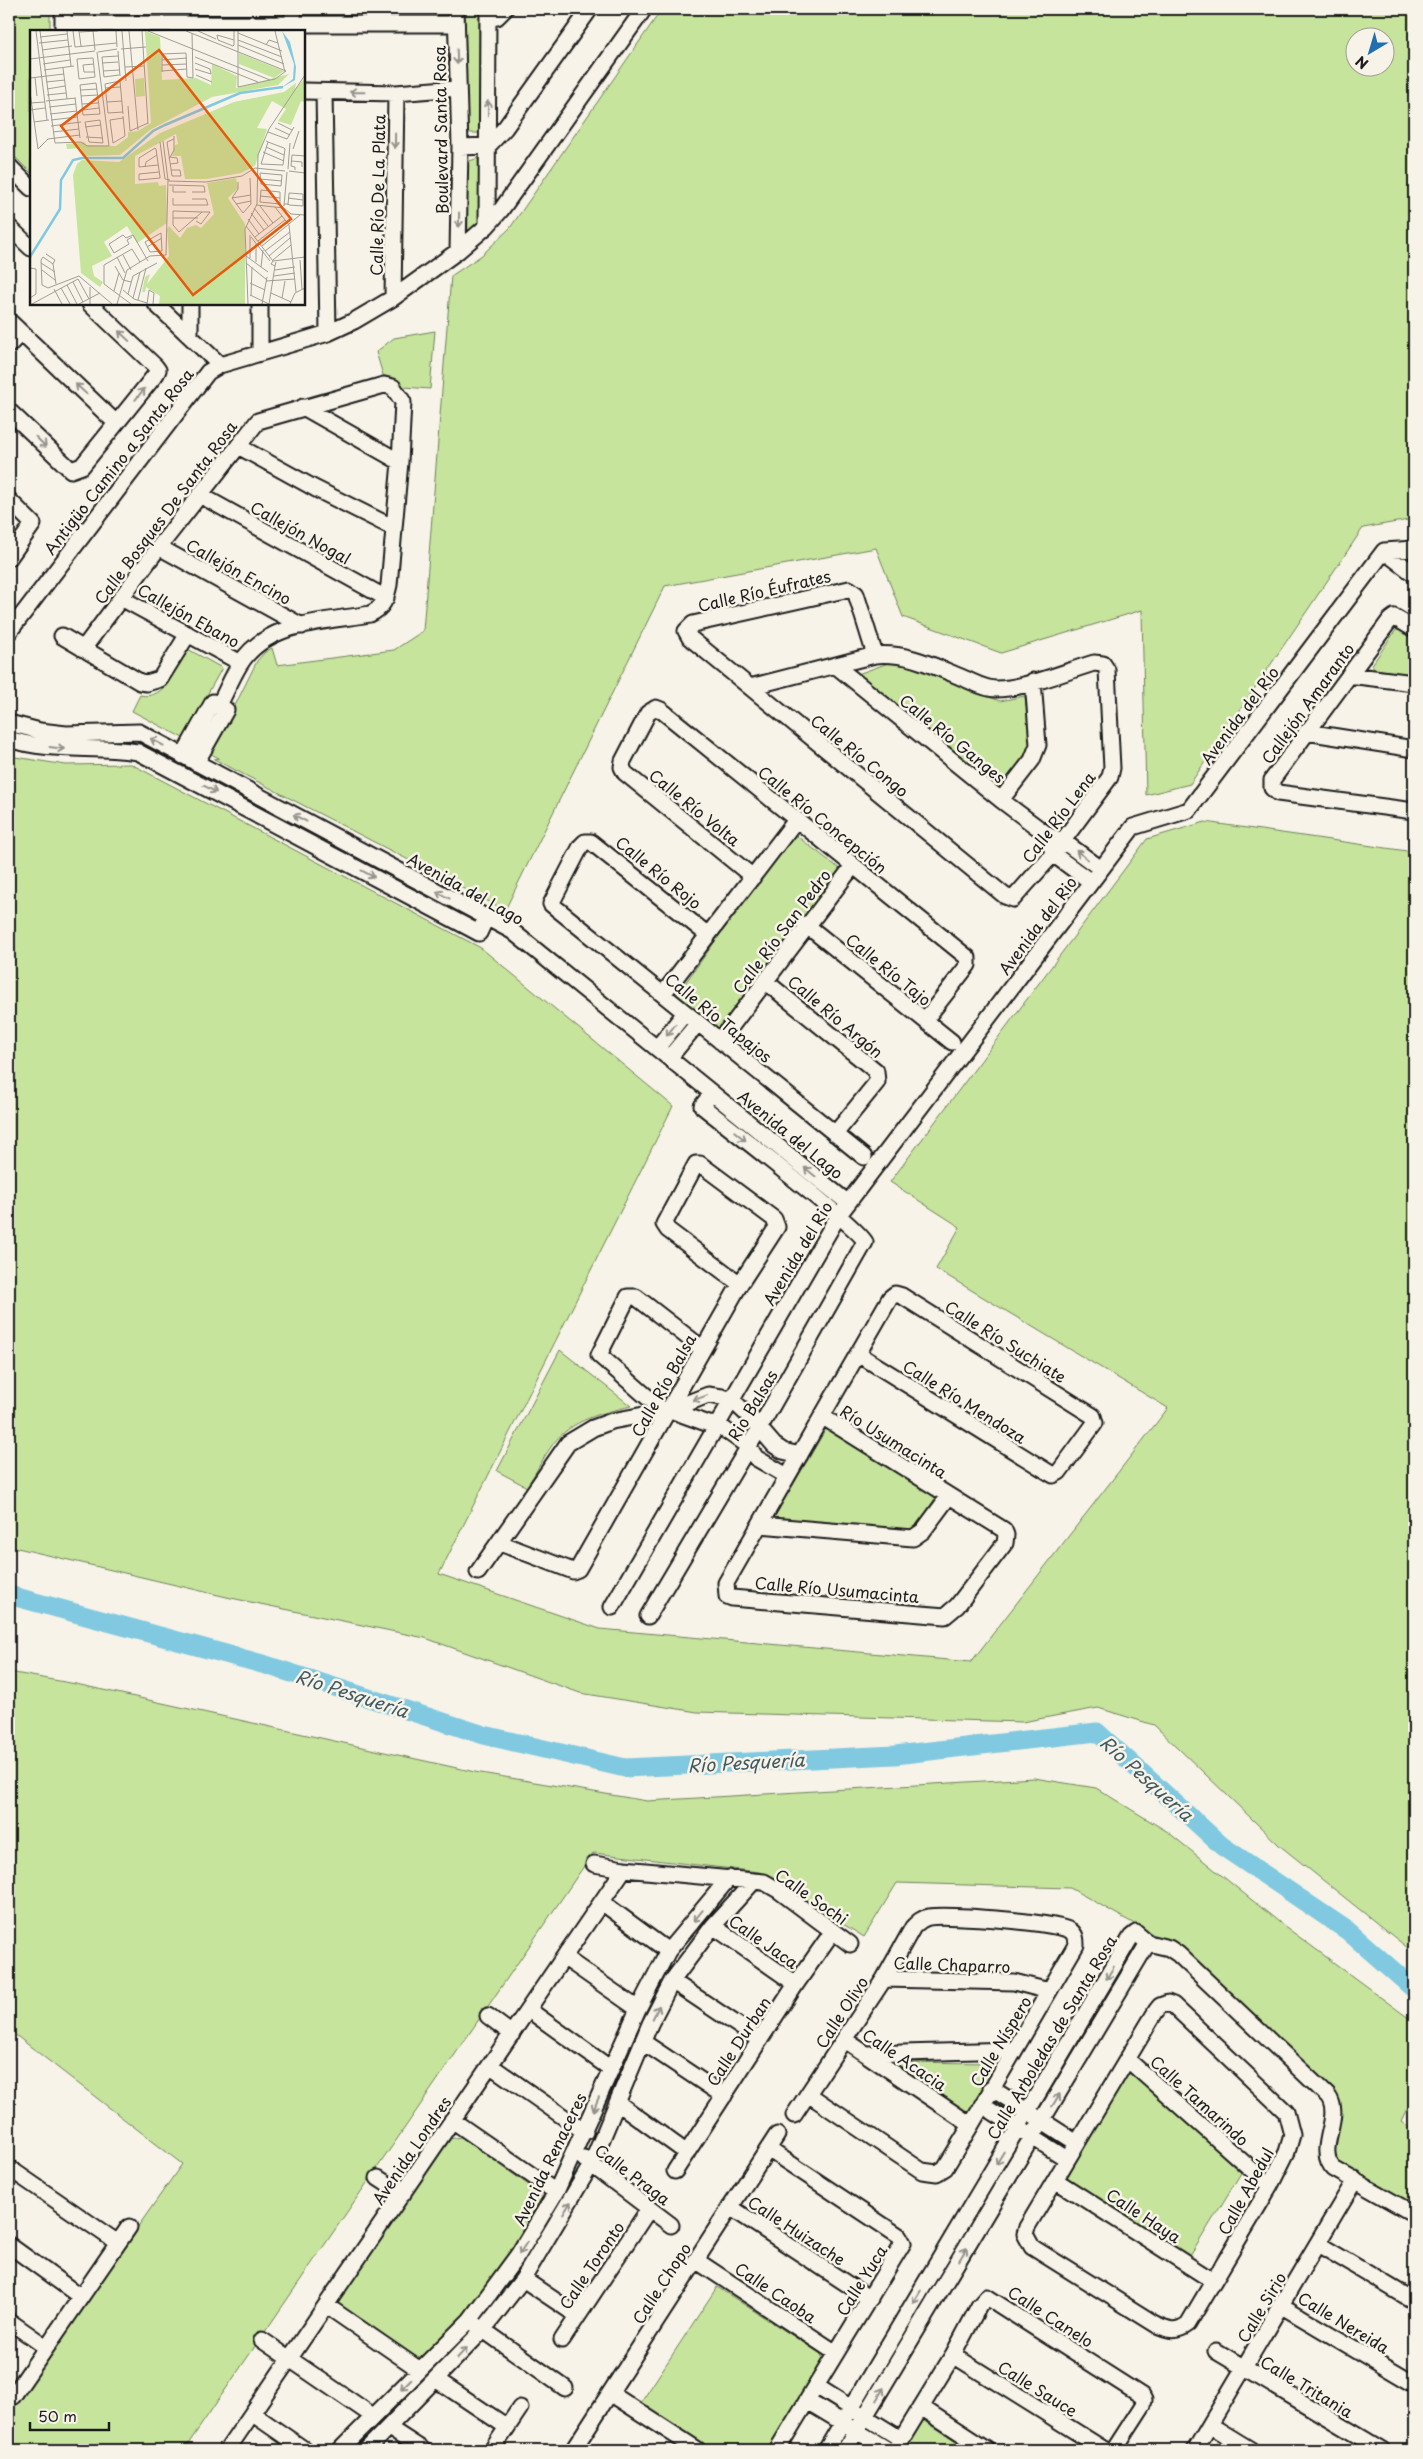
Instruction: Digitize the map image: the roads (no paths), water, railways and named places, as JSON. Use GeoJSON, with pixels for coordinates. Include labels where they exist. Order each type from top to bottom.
{"type":"FeatureCollection","features":[{"type":"Feature","properties":{"kind":"street"},"geometry":{"type":"LineString","coordinates":[[292,9],[293,28]]}},
{"type":"Feature","properties":{"kind":"street"},"geometry":{"type":"LineString","coordinates":[[487,226],[488,14],[497,17],[505,9]]}},
{"type":"Feature","properties":{"kind":"street"},"geometry":{"type":"LineString","coordinates":[[460,147],[488,146],[505,128],[590,9]]}},
{"type":"Feature","properties":{"kind":"street","name":"Antigüo Camino a Santa Rosa"},"geometry":{"type":"LineString","coordinates":[[9,632],[208,372],[220,365],[260,352],[328,333],[354,321],[393,298],[458,251],[487,226],[644,9]]}},
{"type":"Feature","properties":{"kind":"street"},"geometry":{"type":"LineString","coordinates":[[63,21],[293,28],[456,16]]}},
{"type":"Feature","properties":{"kind":"street","name":"Boulevard Santa Rosa"},"geometry":{"type":"LineString","coordinates":[[456,16],[460,147],[458,251]]}},
{"type":"Feature","properties":{"kind":"street"},"geometry":{"type":"LineString","coordinates":[[305,92],[396,92],[458,88]]}},
{"type":"Feature","properties":{"kind":"street"},"geometry":{"type":"LineString","coordinates":[[324,92],[328,333]]}},
{"type":"Feature","properties":{"kind":"street","name":"Calle Río De La Plata"},"geometry":{"type":"LineString","coordinates":[[393,298],[396,92]]}},
{"type":"Feature","properties":{"kind":"street"},"geometry":{"type":"LineString","coordinates":[[9,166],[30,187]]}},
{"type":"Feature","properties":{"kind":"street"},"geometry":{"type":"LineString","coordinates":[[9,227],[30,247]]}},
{"type":"Feature","properties":{"kind":"street"},"geometry":{"type":"LineString","coordinates":[[9,411],[71,470],[75,470],[82,466],[158,370],[91,305]]}},
{"type":"Feature","properties":{"kind":"street"},"geometry":{"type":"LineString","coordinates":[[157,305],[220,365]]}},
{"type":"Feature","properties":{"kind":"street"},"geometry":{"type":"LineString","coordinates":[[190,305],[190,336]]}},
{"type":"Feature","properties":{"kind":"street"},"geometry":{"type":"LineString","coordinates":[[260,305],[260,352]]}},
{"type":"Feature","properties":{"kind":"street"},"geometry":{"type":"LineString","coordinates":[[9,321],[116,423]]}},
{"type":"Feature","properties":{"kind":"street"},"geometry":{"type":"LineString","coordinates":[[9,345],[21,333]]}},
{"type":"Feature","properties":{"kind":"street","name":"Calle Bosques De Santa Rosa"},"geometry":{"type":"LineString","coordinates":[[83,649],[158,547],[258,421],[384,385],[393,387],[403,402],[400,462],[386,598]]}},
{"type":"Feature","properties":{"kind":"street"},"geometry":{"type":"LineString","coordinates":[[303,407],[400,462]]}},
{"type":"Feature","properties":{"kind":"street"},"geometry":{"type":"LineString","coordinates":[[238,446],[316,489],[394,528]]}},
{"type":"Feature","properties":{"kind":"street","name":"Callejón Nogal"},"geometry":{"type":"LineString","coordinates":[[200,496],[386,598]]}},
{"type":"Feature","properties":{"kind":"street"},"geometry":{"type":"LineString","coordinates":[[9,500],[33,524],[9,558]]}},
{"type":"Feature","properties":{"kind":"street","name":"Callejón Encino"},"geometry":{"type":"LineString","coordinates":[[158,547],[302,626]]}},
{"type":"Feature","properties":{"kind":"street"},"geometry":{"type":"LineString","coordinates":[[1384,551],[1414,549]]}},
{"type":"Feature","properties":{"kind":"street"},"geometry":{"type":"LineString","coordinates":[[1384,551],[1414,574]]}},
{"type":"Feature","properties":{"kind":"street","name":"Avenida del Río"},"geometry":{"type":"LineString","coordinates":[[1101,869],[1133,827],[1189,810],[1384,551]]}},
{"type":"Feature","properties":{"kind":"street","name":"Calle Río Éufrates"},"geometry":{"type":"LineString","coordinates":[[686,631],[693,624],[852,590],[856,594],[875,655]]}},
{"type":"Feature","properties":{"kind":"street","name":"Callejón Ebano"},"geometry":{"type":"LineString","coordinates":[[121,598],[241,663]]}},
{"type":"Feature","properties":{"kind":"street"},"geometry":{"type":"LineString","coordinates":[[190,759],[241,663],[268,636],[302,626],[370,614],[378,610],[386,598]]}},
{"type":"Feature","properties":{"kind":"street","name":"Callejón Amaranto"},"geometry":{"type":"LineString","coordinates":[[1414,629],[1394,617],[1306,732],[1272,780],[1272,788],[1278,793],[1414,811]]}},
{"type":"Feature","properties":{"kind":"street","name":"Calle Río Congo"},"geometry":{"type":"LineString","coordinates":[[686,631],[690,638],[1005,896],[1013,899],[1017,896]]}},
{"type":"Feature","properties":{"kind":"street"},"geometry":{"type":"LineString","coordinates":[[62,636],[140,682],[154,682],[160,679],[188,634]]}},
{"type":"Feature","properties":{"kind":"street"},"geometry":{"type":"LineString","coordinates":[[750,687],[875,655],[890,654],[907,656],[995,689],[1033,681],[1038,745],[1032,760],[1001,800]]}},
{"type":"Feature","properties":{"kind":"street","name":"Calle Río Lena"},"geometry":{"type":"LineString","coordinates":[[1017,896],[1053,854],[1056,839],[1110,777],[1112,768],[1107,670],[1103,664],[1094,663],[1033,681]]}},
{"type":"Feature","properties":{"kind":"street","name":"Calle Río Ganges"},"geometry":{"type":"LineString","coordinates":[[836,666],[1001,800],[1101,869]]}},
{"type":"Feature","properties":{"kind":"street"},"geometry":{"type":"LineString","coordinates":[[1349,675],[1414,683]]}},
{"type":"Feature","properties":{"kind":"street","name":"Calle Río Volta"},"geometry":{"type":"LineString","coordinates":[[652,709],[648,713],[623,761],[622,767],[628,777],[753,877]]}},
{"type":"Feature","properties":{"kind":"street","name":"Calle Río Concepción"},"geometry":{"type":"LineString","coordinates":[[652,709],[660,710],[970,961],[925,1020]]}},
{"type":"Feature","properties":{"kind":"street","name":"Avenida del Lago"},"geometry":{"type":"LineString","coordinates":[[9,723],[40,731],[66,734],[138,732],[512,931],[848,1203]]}},
{"type":"Feature","properties":{"kind":"street"},"geometry":{"type":"LineString","coordinates":[[1306,732],[1414,748]]}},
{"type":"Feature","properties":{"kind":"street","name":"Avenida del Lago"},"geometry":{"type":"LineString","coordinates":[[9,739],[72,750],[118,749],[138,752],[478,933],[486,918]]}},
{"type":"Feature","properties":{"kind":"street"},"geometry":{"type":"LineString","coordinates":[[663,994],[796,820]]}},
{"type":"Feature","properties":{"kind":"street","name":"Calle Río Tapajos"},"geometry":{"type":"LineString","coordinates":[[585,842],[581,846],[551,904],[864,1158]]}},
{"type":"Feature","properties":{"kind":"street","name":"Calle Río Rojo"},"geometry":{"type":"LineString","coordinates":[[585,842],[597,845],[708,935]]}},
{"type":"Feature","properties":{"kind":"street"},"geometry":{"type":"LineString","coordinates":[[339,858],[347,843]]}},
{"type":"Feature","properties":{"kind":"street"},"geometry":{"type":"LineString","coordinates":[[1053,854],[1091,882]]}},
{"type":"Feature","properties":{"kind":"street","name":"Calle Río San Pedro"},"geometry":{"type":"LineString","coordinates":[[720,1041],[806,925],[853,866]]}},
{"type":"Feature","properties":{"kind":"street","name":"Avenida del Rio"},"geometry":{"type":"LineString","coordinates":[[612,1607],[838,1216],[1101,869]]}},
{"type":"Feature","properties":{"kind":"street","name":"Calle Río Tajo"},"geometry":{"type":"LineString","coordinates":[[806,925],[952,1042]]}},
{"type":"Feature","properties":{"kind":"street","name":"Calle Río Argón"},"geometry":{"type":"LineString","coordinates":[[765,981],[873,1067],[878,1076],[877,1082],[835,1134]]}},
{"type":"Feature","properties":{"kind":"street"},"geometry":{"type":"LineString","coordinates":[[657,1048],[685,1012]]}},
{"type":"Feature","properties":{"kind":"street"},"geometry":{"type":"LineString","coordinates":[[669,1058],[698,1023]]}},
{"type":"Feature","properties":{"kind":"street","name":"Avenida del Lago"},"geometry":{"type":"LineString","coordinates":[[712,1093],[702,1106],[838,1216]]}},
{"type":"Feature","properties":{"kind":"street","name":"Calle Río Balsa"},"geometry":{"type":"LineString","coordinates":[[500,1542],[573,1571],[579,1566],[666,1410],[740,1284],[777,1227],[776,1222],[700,1164],[694,1165],[665,1220],[666,1227],[740,1284]]}},
{"type":"Feature","properties":{"kind":"street","name":"Rio Balsas"},"geometry":{"type":"LineString","coordinates":[[648,1616],[748,1446],[760,1429],[863,1248],[865,1242],[861,1235],[838,1216]]}},
{"type":"Feature","properties":{"kind":"street","name":"Calle Río Suchiate"},"geometry":{"type":"LineString","coordinates":[[858,1354],[890,1298],[895,1294],[902,1296],[1093,1416],[1096,1420],[1060,1472],[1055,1476]]}},
{"type":"Feature","properties":{"kind":"street"},"geometry":{"type":"LineString","coordinates":[[703,1349],[631,1296],[626,1300],[599,1355],[666,1410],[709,1424],[718,1425],[748,1446],[756,1458],[787,1476]]}},
{"type":"Feature","properties":{"kind":"street"},"geometry":{"type":"LineString","coordinates":[[823,1417],[858,1354]]}},
{"type":"Feature","properties":{"kind":"street","name":"Calle Río Mendoza"},"geometry":{"type":"LineString","coordinates":[[858,1354],[1055,1476]]}},
{"type":"Feature","properties":{"kind":"street"},"geometry":{"type":"LineString","coordinates":[[478,1572],[568,1443],[593,1428],[666,1410],[708,1395],[732,1400],[774,1445],[783,1451],[800,1455]]}},
{"type":"Feature","properties":{"kind":"street","name":"Río Usumacinta"},"geometry":{"type":"LineString","coordinates":[[727,1596],[726,1583],[823,1417],[1004,1530],[1006,1539],[957,1606],[944,1616]]}},
{"type":"Feature","properties":{"kind":"street"},"geometry":{"type":"LineString","coordinates":[[760,1525],[909,1539],[923,1531],[948,1496]]}},
{"type":"Feature","properties":{"kind":"street","name":"Calle Río Usumacinta"},"geometry":{"type":"LineString","coordinates":[[727,1596],[732,1598],[944,1616]]}},
{"type":"Feature","properties":{"kind":"street","name":"Calle Sochi"},"geometry":{"type":"LineString","coordinates":[[594,1864],[624,1869],[764,1882],[778,1890],[850,1944]]}},
{"type":"Feature","properties":{"kind":"street","name":"Avenida Londres"},"geometry":{"type":"LineString","coordinates":[[227,2450],[452,2120],[603,1903],[624,1869]]}},
{"type":"Feature","properties":{"kind":"street","name":"Avenida Renaceres"},"geometry":{"type":"LineString","coordinates":[[340,2450],[470,2320],[518,2255],[556,2192],[585,2132],[638,2009],[668,1951],[729,1878]]}},
{"type":"Feature","properties":{"kind":"street","name":"Avenida Renaceres"},"geometry":{"type":"LineString","coordinates":[[366,2450],[437,2380],[484,2329],[523,2279],[591,2164],[643,2042],[672,1981],[713,1926],[754,1881]]}},
{"type":"Feature","properties":{"kind":"street"},"geometry":{"type":"LineString","coordinates":[[603,1903],[668,1951]]}},
{"type":"Feature","properties":{"kind":"street","name":"Calle Níspero"},"geometry":{"type":"LineString","coordinates":[[808,2094],[922,2171],[930,2174],[937,2173],[944,2168],[971,2125],[1013,2050],[1076,1945],[1076,1938],[1072,1932],[1064,1928],[1026,1922],[935,1916],[920,1920],[913,1927]]}},
{"type":"Feature","properties":{"kind":"street","name":"Calle Jaca"},"geometry":{"type":"LineString","coordinates":[[713,1926],[796,1984]]}},
{"type":"Feature","properties":{"kind":"street","name":"Calle Olivo"},"geometry":{"type":"LineString","coordinates":[[794,2115],[884,1979],[913,1927]]}},
{"type":"Feature","properties":{"kind":"street","name":"Calle Durban"},"geometry":{"type":"LineString","coordinates":[[675,2171],[796,1984],[833,1931]]}},
{"type":"Feature","properties":{"kind":"street","name":"Calle Arboledas de Santa Rosa"},"geometry":{"type":"LineString","coordinates":[[826,2450],[1131,1936],[1136,1933],[1148,1943]]}},
{"type":"Feature","properties":{"kind":"street"},"geometry":{"type":"LineString","coordinates":[[846,2450],[1034,2138],[1148,1943],[1169,1948],[1178,1954],[1328,2096],[1334,2110],[1326,2155],[1328,2163],[1414,2214]]}},
{"type":"Feature","properties":{"kind":"street"},"geometry":{"type":"LineString","coordinates":[[565,1958],[638,2009]]}},
{"type":"Feature","properties":{"kind":"street","name":"Calle Chaparro"},"geometry":{"type":"LineString","coordinates":[[884,1979],[1014,1982],[1049,1991]]}},
{"type":"Feature","properties":{"kind":"street"},"geometry":{"type":"LineString","coordinates":[[672,1981],[760,2040]]}},
{"type":"Feature","properties":{"kind":"street","name":"Calle Abedul"},"geometry":{"type":"LineString","coordinates":[[1168,2003],[1173,2005],[1286,2112],[1291,2125],[1292,2135],[1288,2152],[1270,2186],[1188,2324],[1178,2330],[1169,2330],[1155,2324],[1032,2247],[1025,2234],[1027,2227],[1077,2143],[1160,2006],[1168,2003]]}},
{"type":"Feature","properties":{"kind":"street"},"geometry":{"type":"LineString","coordinates":[[529,2010],[611,2069]]}},
{"type":"Feature","properties":{"kind":"street"},"geometry":{"type":"LineString","coordinates":[[488,2016],[512,2034]]}},
{"type":"Feature","properties":{"kind":"street","name":"Calle Acacia"},"geometry":{"type":"LineString","coordinates":[[845,2040],[971,2125]]}},
{"type":"Feature","properties":{"kind":"street"},"geometry":{"type":"LineString","coordinates":[[643,2042],[724,2096]]}},
{"type":"Feature","properties":{"kind":"street"},"geometry":{"type":"LineString","coordinates":[[866,2054],[1013,2050]]}},
{"type":"Feature","properties":{"kind":"street","name":"Calle Tamarindo"},"geometry":{"type":"LineString","coordinates":[[1128,2060],[1270,2186]]}},
{"type":"Feature","properties":{"kind":"street"},"geometry":{"type":"LineString","coordinates":[[491,2066],[585,2132]]}},
{"type":"Feature","properties":{"kind":"street"},"geometry":{"type":"LineString","coordinates":[[992,2088],[1077,2143]]}},
{"type":"Feature","properties":{"kind":"street"},"geometry":{"type":"LineString","coordinates":[[618,2103],[687,2153]]}},
{"type":"Feature","properties":{"kind":"street"},"geometry":{"type":"LineString","coordinates":[[982,2105],[1067,2159]]}},
{"type":"Feature","properties":{"kind":"street"},"geometry":{"type":"LineString","coordinates":[[452,2120],[556,2192]]}},
{"type":"Feature","properties":{"kind":"street","name":"Calle Chopo"},"geometry":{"type":"LineString","coordinates":[[576,2449],[777,2135]]}},
{"type":"Feature","properties":{"kind":"street","name":"Calle Yuca"},"geometry":{"type":"LineString","coordinates":[[768,2149],[902,2240],[900,2249],[778,2450]]}},
{"type":"Feature","properties":{"kind":"street","name":"Calle Praga"},"geometry":{"type":"LineString","coordinates":[[575,2152],[671,2224]]}},
{"type":"Feature","properties":{"kind":"street"},"geometry":{"type":"LineString","coordinates":[[9,2168],[118,2243]]}},
{"type":"Feature","properties":{"kind":"street"},"geometry":{"type":"LineString","coordinates":[[378,2178],[403,2194]]}},
{"type":"Feature","properties":{"kind":"street","name":"Calle Haya"},"geometry":{"type":"LineString","coordinates":[[1055,2180],[1213,2280]]}},
{"type":"Feature","properties":{"kind":"street","name":"Calle Sirio"},"geometry":{"type":"LineString","coordinates":[[1195,2450],[1355,2180]]}},
{"type":"Feature","properties":{"kind":"street","name":"Calle Huizache"},"geometry":{"type":"LineString","coordinates":[[730,2208],[870,2299]]}},
{"type":"Feature","properties":{"kind":"street","name":"Calle Toronto"},"geometry":{"type":"LineString","coordinates":[[562,2340],[649,2209]]}},
{"type":"Feature","properties":{"kind":"street"},"geometry":{"type":"LineString","coordinates":[[11,2398],[129,2227]]}},
{"type":"Feature","properties":{"kind":"street"},"geometry":{"type":"LineString","coordinates":[[1318,2244],[1414,2301]]}},
{"type":"Feature","properties":{"kind":"street"},"geometry":{"type":"LineString","coordinates":[[9,2245],[81,2297]]}},
{"type":"Feature","properties":{"kind":"street","name":"Calle Caoba"},"geometry":{"type":"LineString","coordinates":[[697,2261],[836,2353]]}},
{"type":"Feature","properties":{"kind":"street"},"geometry":{"type":"LineString","coordinates":[[523,2279],[578,2316]]}},
{"type":"Feature","properties":{"kind":"street","name":"Calle Canelo"},"geometry":{"type":"LineString","coordinates":[[898,2445],[953,2355],[982,2302],[987,2297],[1142,2396],[1144,2400],[1143,2405],[1114,2450]]}},
{"type":"Feature","properties":{"kind":"street"},"geometry":{"type":"LineString","coordinates":[[326,2306],[420,2370]]}},
{"type":"Feature","properties":{"kind":"street","name":"Calle Nereida"},"geometry":{"type":"LineString","coordinates":[[1282,2306],[1414,2384]]}},
{"type":"Feature","properties":{"kind":"street"},"geometry":{"type":"LineString","coordinates":[[470,2320],[564,2388]]}},
{"type":"Feature","properties":{"kind":"street"},"geometry":{"type":"LineString","coordinates":[[9,2321],[46,2347]]}},
{"type":"Feature","properties":{"kind":"street"},"geometry":{"type":"LineString","coordinates":[[262,2340],[373,2416]]}},
{"type":"Feature","properties":{"kind":"street","name":"Calle Tritania"},"geometry":{"type":"LineString","coordinates":[[1216,2351],[1382,2450]]}},
{"type":"Feature","properties":{"kind":"street","name":"Calle Sauce"},"geometry":{"type":"LineString","coordinates":[[953,2355],[1105,2450]]}},
{"type":"Feature","properties":{"kind":"street"},"geometry":{"type":"LineString","coordinates":[[437,2380],[507,2427]]}},
{"type":"Feature","properties":{"kind":"street"},"geometry":{"type":"LineString","coordinates":[[816,2386],[866,2417],[898,2445]]}},
{"type":"Feature","properties":{"kind":"street"},"geometry":{"type":"LineString","coordinates":[[610,2394],[698,2450]]}},
{"type":"Feature","properties":{"kind":"street"},"geometry":{"type":"LineString","coordinates":[[807,2401],[888,2450]]}},
{"type":"Feature","properties":{"kind":"street"},"geometry":{"type":"LineString","coordinates":[[921,2407],[987,2450]]}},
{"type":"Feature","properties":{"kind":"street"},"geometry":{"type":"LineString","coordinates":[[492,2450],[520,2408]]}},
{"type":"Feature","properties":{"kind":"street"},"geometry":{"type":"LineString","coordinates":[[253,2414],[305,2450]]}},
{"type":"Feature","properties":{"kind":"street"},"geometry":{"type":"LineString","coordinates":[[1210,2425],[1250,2450]]}},
{"type":"Feature","properties":{"kind":"street"},"geometry":{"type":"LineString","coordinates":[[389,2428],[423,2450]]}},
{"type":"Feature","properties":{"kind":"waterway","name":"Río Pesquería"},"geometry":{"type":"LineString","coordinates":[[9,1595],[266,1665],[484,1735],[625,1768],[895,1755],[1097,1732],[1222,1846],[1348,1931],[1414,1989]]}}]}
